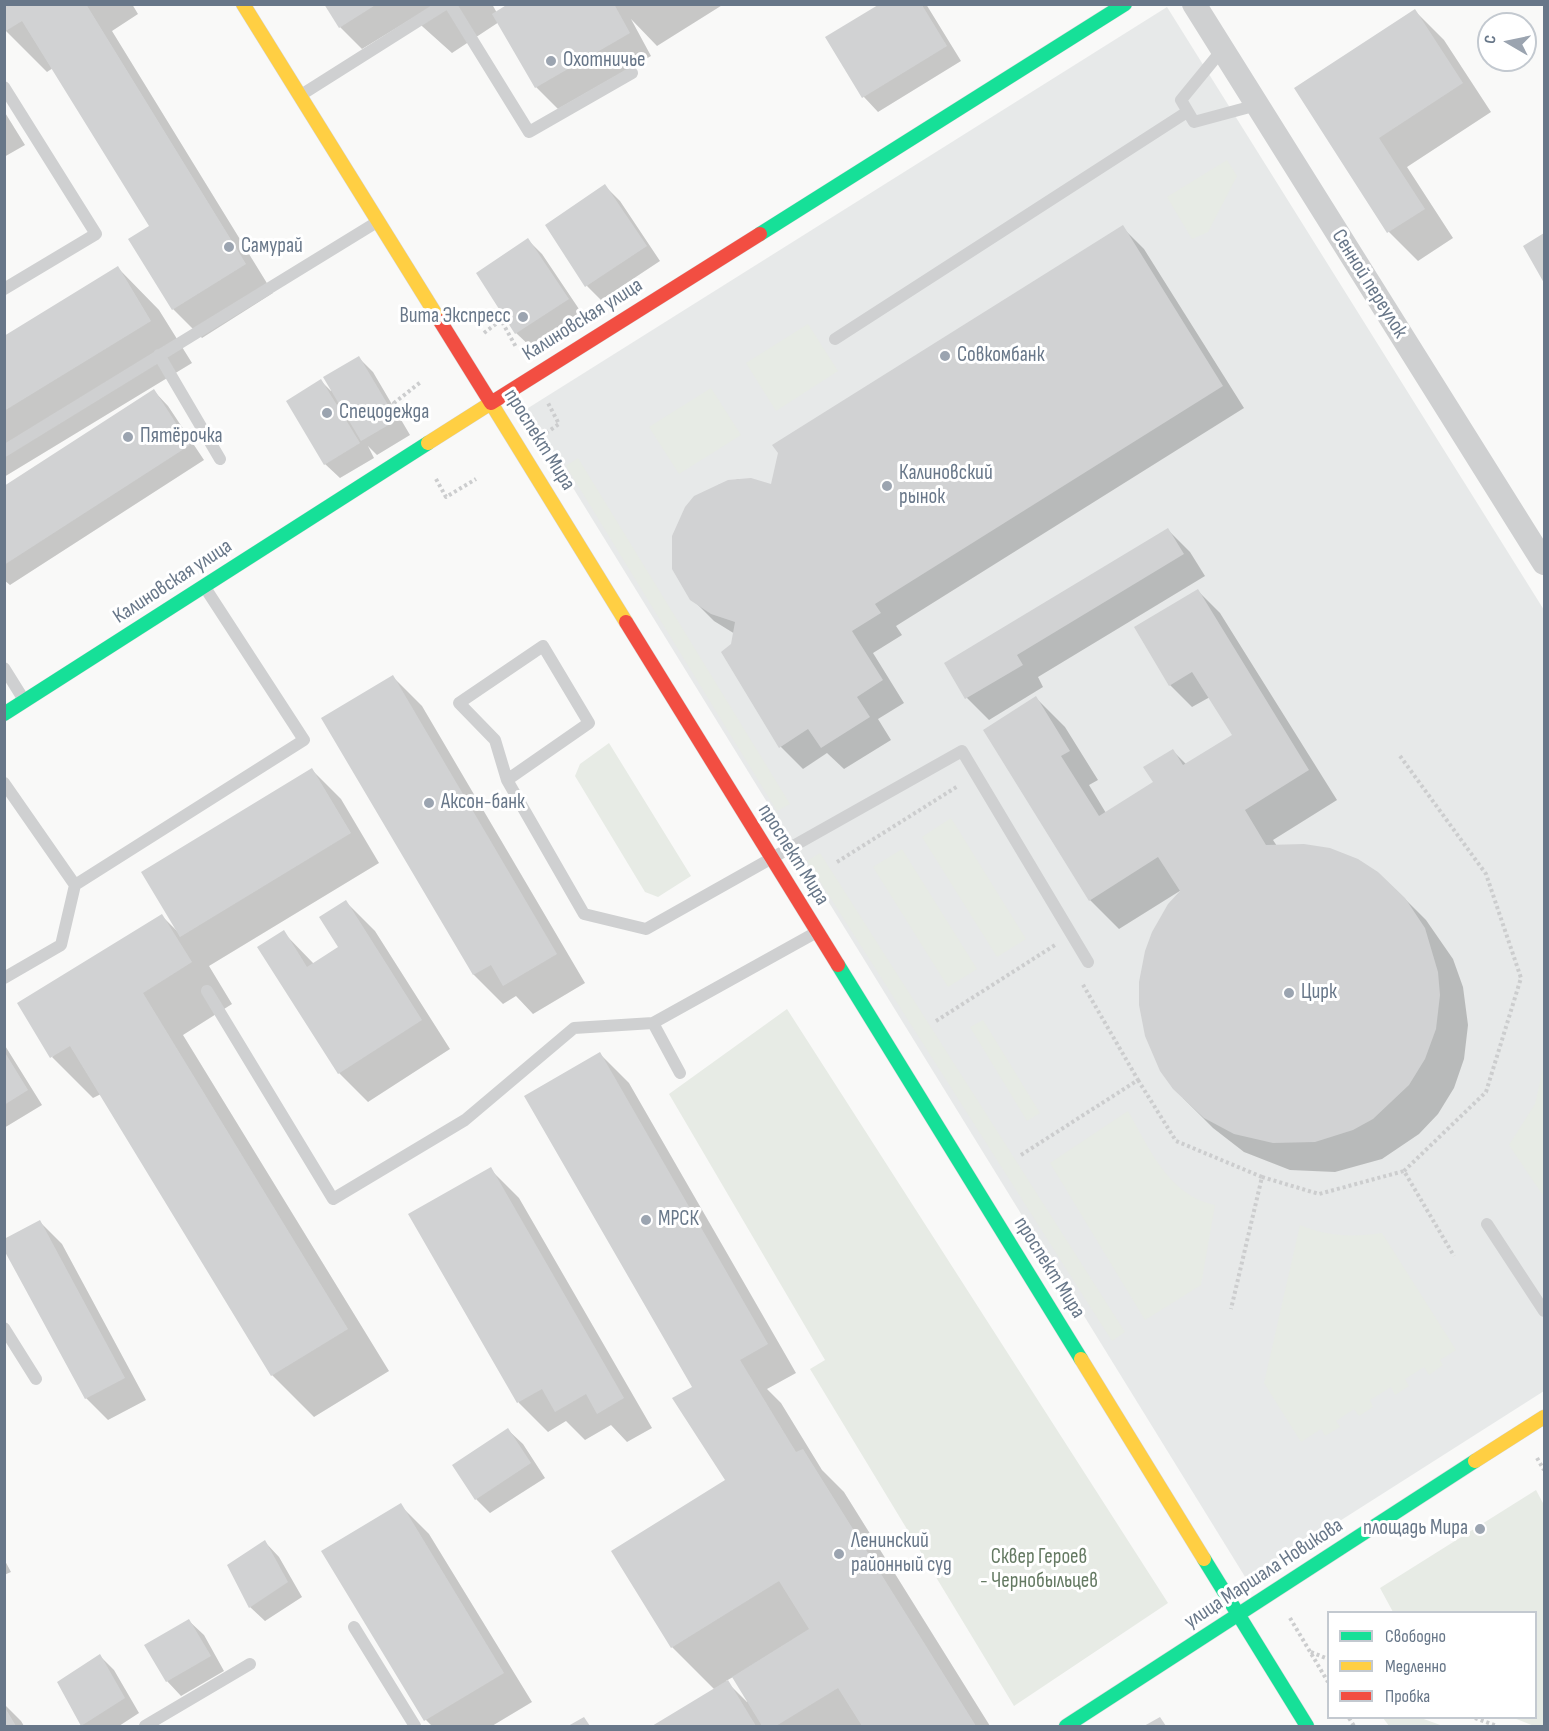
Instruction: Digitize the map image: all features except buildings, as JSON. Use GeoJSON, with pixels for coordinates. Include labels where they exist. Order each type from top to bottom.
{"type":"FeatureCollection","features":[{"type":"Feature","properties":{"kind":"main road","name":"проспект Мира"},"geometry":{"type":"LineString","coordinates":[[243,4],[1307,1726]]}},
{"type":"Feature","properties":{"kind":"main road","name":"Калиновская улица"},"geometry":{"type":"LineString","coordinates":[[4,714],[491,403],[1125,4]]}},
{"type":"Feature","properties":{"kind":"main road","name":"улица Маршала Новикова"},"geometry":{"type":"LineString","coordinates":[[1066,1726],[1545,1417]]}},
{"type":"Feature","properties":{"kind":"street","name":"Сенной переулок"},"geometry":{"type":"LineString","coordinates":[[1194,4],[1545,563]]}},
{"type":"Feature","properties":{"kind":"lane"},"geometry":{"type":"LineString","coordinates":[[300,95],[445,4]]}},
{"type":"Feature","properties":{"kind":"lane"},"geometry":{"type":"LineString","coordinates":[[450,4],[529,132],[632,73]]}},
{"type":"Feature","properties":{"kind":"lane"},"geometry":{"type":"LineString","coordinates":[[1222,50],[1181,100],[1187,112],[1194,122],[1257,105]]}},
{"type":"Feature","properties":{"kind":"lane"},"geometry":{"type":"LineString","coordinates":[[4,87],[96,234],[4,289]]}},
{"type":"Feature","properties":{"kind":"lane"},"geometry":{"type":"LineString","coordinates":[[835,339],[1187,112]]}},
{"type":"Feature","properties":{"kind":"lane"},"geometry":{"type":"LineString","coordinates":[[4,451],[378,221]]}},
{"type":"Feature","properties":{"kind":"lane"},"geometry":{"type":"LineString","coordinates":[[159,355],[220,459]]}},
{"type":"Feature","properties":{"kind":"lane"},"geometry":{"type":"LineString","coordinates":[[4,978],[61,945],[75,885],[304,741],[204,586]]}},
{"type":"Feature","properties":{"kind":"lane"},"geometry":{"type":"LineString","coordinates":[[507,780],[589,723],[543,646],[459,703],[495,740],[507,780],[584,914],[646,929],[962,751],[1089,962]]}},
{"type":"Feature","properties":{"kind":"lane"},"geometry":{"type":"LineString","coordinates":[[4,668],[25,701]]}},
{"type":"Feature","properties":{"kind":"lane"},"geometry":{"type":"LineString","coordinates":[[4,783],[75,885]]}},
{"type":"Feature","properties":{"kind":"lane"},"geometry":{"type":"LineString","coordinates":[[207,991],[333,1199],[465,1120],[574,1028],[653,1023],[816,932]]}},
{"type":"Feature","properties":{"kind":"lane"},"geometry":{"type":"LineString","coordinates":[[653,1023],[680,1073]]}},
{"type":"Feature","properties":{"kind":"lane"},"geometry":{"type":"LineString","coordinates":[[1487,1224],[1545,1311]]}},
{"type":"Feature","properties":{"kind":"lane"},"geometry":{"type":"LineString","coordinates":[[4,1328],[36,1379]]}},
{"type":"Feature","properties":{"kind":"lane"},"geometry":{"type":"LineString","coordinates":[[354,1627],[415,1726]]}},
{"type":"Feature","properties":{"kind":"lane"},"geometry":{"type":"LineString","coordinates":[[144,1726],[250,1664]]}},
{"type":"Feature","properties":{"kind":"path"},"geometry":{"type":"LineString","coordinates":[[483,334],[501,320],[516,347]]}},
{"type":"Feature","properties":{"kind":"path"},"geometry":{"type":"LineString","coordinates":[[403,419],[394,403],[422,381]]}},
{"type":"Feature","properties":{"kind":"path"},"geometry":{"type":"LineString","coordinates":[[544,397],[559,424],[544,434]]}},
{"type":"Feature","properties":{"kind":"path"},"geometry":{"type":"LineString","coordinates":[[436,479],[446,497],[476,479]]}},
{"type":"Feature","properties":{"kind":"path"},"geometry":{"type":"LineString","coordinates":[[1082,982],[1176,1141],[1262,1177],[1319,1194],[1404,1171],[1486,1092],[1521,978],[1486,874],[1400,756]]}},
{"type":"Feature","properties":{"kind":"path"},"geometry":{"type":"LineString","coordinates":[[837,862],[943,795]]}},
{"type":"Feature","properties":{"kind":"path"},"geometry":{"type":"LineString","coordinates":[[936,1021],[1035,959]]}},
{"type":"Feature","properties":{"kind":"path"},"geometry":{"type":"LineString","coordinates":[[1020,1155],[1138,1080]]}},
{"type":"Feature","properties":{"kind":"path"},"geometry":{"type":"LineString","coordinates":[[1404,1171],[1454,1256]]}},
{"type":"Feature","properties":{"kind":"path"},"geometry":{"type":"LineString","coordinates":[[1231,1309],[1262,1177]]}},
{"type":"Feature","properties":{"kind":"path"},"geometry":{"type":"LineString","coordinates":[[1286,1610],[1327,1679]]}},
{"type":"Feature","properties":{"kind":"path"},"geometry":{"type":"LineString","coordinates":[[1310,1651],[1327,1658]]}},
{"type":"Feature","properties":{"kind":"path"},"geometry":{"type":"LineString","coordinates":[[1478,1719],[1497,1726]]}},
{"type":"Feature","properties":{"kind":"shaded area"},"geometry":{"type":"Polygon","coordinates":[[[1167,7],[1544,610],[1544,1391],[1247,1580],[525,410],[1167,7]]]}},
{"type":"Feature","properties":{"kind":"green space"},"geometry":{"type":"Polygon","coordinates":[[[1227,160],[1237,176],[1208,232],[1192,239],[1167,197],[1227,160]]]}},
{"type":"Feature","properties":{"kind":"green space"},"geometry":{"type":"Polygon","coordinates":[[[808,324],[838,371],[776,411],[746,363],[808,324]]]}},
{"type":"Feature","properties":{"kind":"green space"},"geometry":{"type":"Polygon","coordinates":[[[711,388],[741,435],[679,474],[649,427],[711,388]]]}},
{"type":"Feature","properties":{"kind":"green space"},"geometry":{"type":"Polygon","coordinates":[[[578,458],[790,804],[777,811],[566,466],[578,458]]]}},
{"type":"Feature","properties":{"kind":"green space"},"geometry":{"type":"Polygon","coordinates":[[[609,743],[691,876],[658,897],[645,892],[575,776],[580,764],[609,743]]]}},
{"type":"Feature","properties":{"kind":"green space"},"geometry":{"type":"Polygon","coordinates":[[[951,818],[1026,939],[997,957],[922,837],[951,818]]]}},
{"type":"Feature","properties":{"kind":"green space"},"geometry":{"type":"Polygon","coordinates":[[[902,849],[977,969],[948,987],[873,867],[902,849]]]}},
{"type":"Feature","properties":{"kind":"green space"},"geometry":{"type":"Polygon","coordinates":[[[820,853],[1125,1332],[1112,1341],[807,861],[820,853]]]}},
{"type":"Feature","properties":{"kind":"green space","name":"Сквер Героев - Чернобыльцев"},"geometry":{"type":"Polygon","coordinates":[[[787,1009],[1168,1603],[1014,1706],[810,1369],[825,1360],[669,1094],[787,1009]]]}},
{"type":"Feature","properties":{"kind":"green space"},"geometry":{"type":"Polygon","coordinates":[[[983,1020],[1040,1113],[1027,1121],[970,1027],[983,1020]]]}},
{"type":"Feature","properties":{"kind":"green space"},"geometry":{"type":"Polygon","coordinates":[[[1544,1065],[1544,1197],[1509,1145],[1535,1104],[1544,1065]]]}},
{"type":"Feature","properties":{"kind":"green space"},"geometry":{"type":"Polygon","coordinates":[[[1128,1111],[1153,1155],[1173,1181],[1185,1192],[1199,1200],[1215,1205],[1201,1285],[1145,1320],[1050,1163],[1128,1111]]]}},
{"type":"Feature","properties":{"kind":"green space"},"geometry":{"type":"Polygon","coordinates":[[[1300,1225],[1321,1232],[1341,1235],[1382,1233],[1456,1350],[1440,1360],[1443,1365],[1429,1375],[1424,1367],[1405,1379],[1409,1386],[1395,1395],[1391,1387],[1370,1400],[1373,1407],[1359,1416],[1354,1409],[1336,1421],[1340,1427],[1325,1436],[1321,1429],[1301,1442],[1264,1383],[1300,1225]]]}},
{"type":"Feature","properties":{"kind":"green space"},"geometry":{"type":"Polygon","coordinates":[[[1536,1490],[1544,1505],[1544,1726],[1534,1726],[1516,1719],[1537,1719],[1537,1611],[1392,1611],[1380,1588],[1536,1490]]]}},
{"type":"Feature","properties":{"kind":"green space"},"geometry":{"type":"Polygon","coordinates":[[[1384,1719],[1424,1719],[1443,1726],[1389,1726],[1384,1719]]]}},
{"type":"Feature","properties":{"kind":"traffic: fast"},"geometry":{"type":"LineString","coordinates":[[760,234],[1125,4]]}},
{"type":"Feature","properties":{"kind":"traffic: fast"},"geometry":{"type":"LineString","coordinates":[[4,714],[428,443]]}},
{"type":"Feature","properties":{"kind":"traffic: fast"},"geometry":{"type":"LineString","coordinates":[[838,965],[1081,1359]]}},
{"type":"Feature","properties":{"kind":"traffic: fast"},"geometry":{"type":"LineString","coordinates":[[1066,1726],[1475,1461]]}},
{"type":"Feature","properties":{"kind":"traffic: fast"},"geometry":{"type":"LineString","coordinates":[[1204,1559],[1307,1726]]}},
{"type":"Feature","properties":{"kind":"traffic: slow"},"geometry":{"type":"LineString","coordinates":[[243,4],[440,321]]}},
{"type":"Feature","properties":{"kind":"traffic: slow"},"geometry":{"type":"LineString","coordinates":[[428,443],[491,403],[626,622]]}},
{"type":"Feature","properties":{"kind":"traffic: slow"},"geometry":{"type":"LineString","coordinates":[[1081,1359],[1204,1559]]}},
{"type":"Feature","properties":{"kind":"traffic: slow"},"geometry":{"type":"LineString","coordinates":[[1475,1461],[1544,1417]]}},
{"type":"Feature","properties":{"kind":"traffic: jam"},"geometry":{"type":"LineString","coordinates":[[440,321],[491,403],[760,234]]}},
{"type":"Feature","properties":{"kind":"traffic: jam"},"geometry":{"type":"LineString","coordinates":[[626,622],[838,965]]}},
{"type":"Feature","properties":{"kind":"place","name":"Охотничье"},"geometry":{"type":"Point","coordinates":[551,61]}},
{"type":"Feature","properties":{"kind":"place","name":"Самурай"},"geometry":{"type":"Point","coordinates":[229,247]}},
{"type":"Feature","properties":{"kind":"place","name":"Вита Экспресс"},"geometry":{"type":"Point","coordinates":[523,317]}},
{"type":"Feature","properties":{"kind":"place","name":"Совкомбанк"},"geometry":{"type":"Point","coordinates":[945,356]}},
{"type":"Feature","properties":{"kind":"place","name":"Спецодежда"},"geometry":{"type":"Point","coordinates":[327,413]}},
{"type":"Feature","properties":{"kind":"place","name":"Пятёрочка"},"geometry":{"type":"Point","coordinates":[128,437]}},
{"type":"Feature","properties":{"kind":"place","name":"Калиновский рынок"},"geometry":{"type":"Point","coordinates":[887,486]}},
{"type":"Feature","properties":{"kind":"place","name":"Аксон-банк"},"geometry":{"type":"Point","coordinates":[429,803]}},
{"type":"Feature","properties":{"kind":"place","name":"Цирк"},"geometry":{"type":"Point","coordinates":[1289,993]}},
{"type":"Feature","properties":{"kind":"place","name":"МРСК"},"geometry":{"type":"Point","coordinates":[646,1220]}},
{"type":"Feature","properties":{"kind":"place","name":"площадь Мира"},"geometry":{"type":"Point","coordinates":[1480,1529]}},
{"type":"Feature","properties":{"kind":"place","name":"Ленинский районный суд"},"geometry":{"type":"Point","coordinates":[839,1554]}}]}
